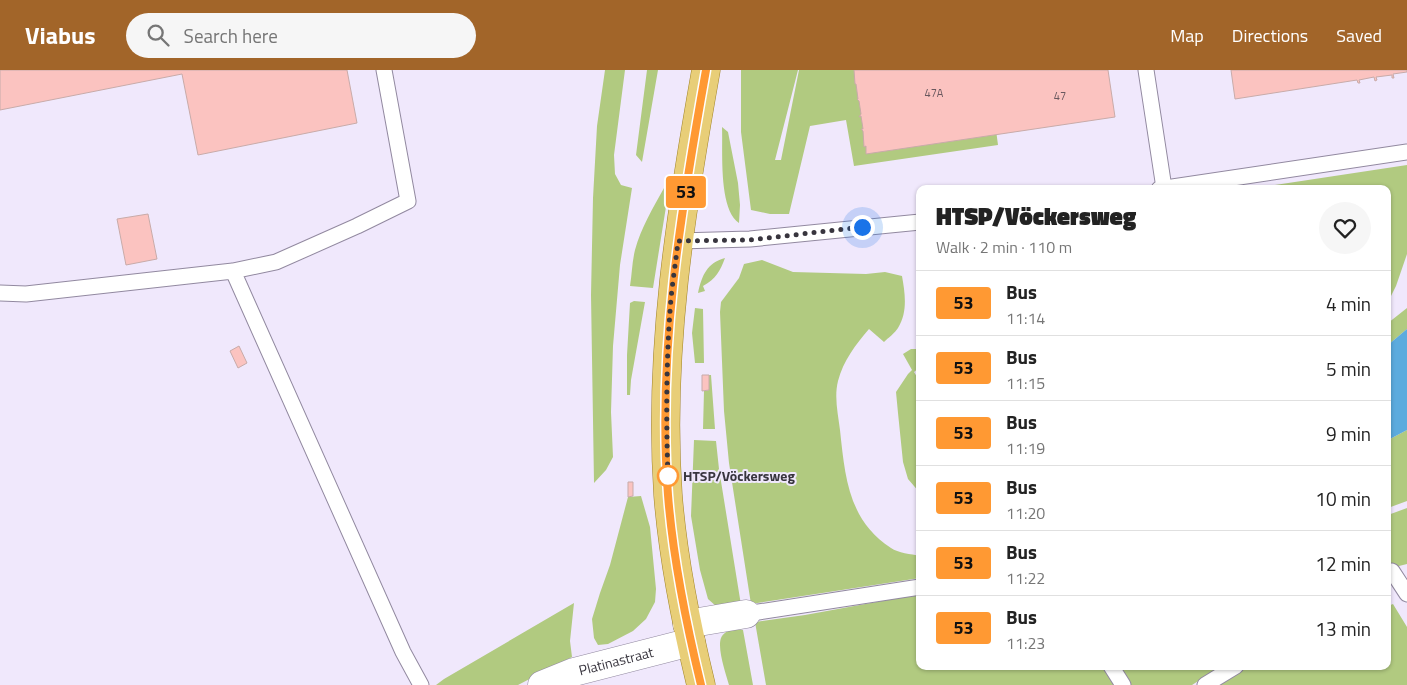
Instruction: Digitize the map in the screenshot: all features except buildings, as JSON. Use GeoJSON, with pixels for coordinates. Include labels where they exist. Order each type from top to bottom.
{"type":"FeatureCollection","features":[{"type":"Feature","properties":{"kind":"main road"},"geometry":{"type":"LineString","coordinates":[[701,685],[689,634],[676,556],[668,495],[666,431],[671,297],[692,150],[706,70]]}},
{"type":"Feature","properties":{"kind":"street","name":"Platinastraat"},"geometry":{"type":"LineString","coordinates":[[542,685],[574,672],[746,614]]}},
{"type":"Feature","properties":{"kind":"lane"},"geometry":{"type":"LineString","coordinates":[[0,293],[26,294],[233,271],[276,262],[408,201],[384,70]]}},
{"type":"Feature","properties":{"kind":"lane"},"geometry":{"type":"LineString","coordinates":[[1146,70],[1162,185]]}},
{"type":"Feature","properties":{"kind":"lane"},"geometry":{"type":"LineString","coordinates":[[1182,185],[1407,152]]}},
{"type":"Feature","properties":{"kind":"lane"},"geometry":{"type":"LineString","coordinates":[[678,241],[750,240],[916,222]]}},
{"type":"Feature","properties":{"kind":"lane"},"geometry":{"type":"LineString","coordinates":[[233,271],[403,652],[421,685]]}},
{"type":"Feature","properties":{"kind":"lane"},"geometry":{"type":"LineString","coordinates":[[1392,571],[1407,594]]}},
{"type":"Feature","properties":{"kind":"lane"},"geometry":{"type":"LineString","coordinates":[[746,614],[916,588]]}},
{"type":"Feature","properties":{"kind":"lane"},"geometry":{"type":"LineString","coordinates":[[1114,670],[1123,685]]}},
{"type":"Feature","properties":{"kind":"lane"},"geometry":{"type":"LineString","coordinates":[[1205,685],[1229,670]]}},
{"type":"Feature","properties":{"kind":"green space"},"geometry":{"type":"Polygon","coordinates":[[[605,70],[625,70],[614,155],[615,174],[621,185],[632,188],[620,265],[613,346],[611,412],[613,457],[606,470],[594,483],[591,295],[593,198],[597,126],[605,70]]]}},
{"type":"Feature","properties":{"kind":"green space"},"geometry":{"type":"Polygon","coordinates":[[[647,70],[658,70],[642,162],[636,155],[647,70]]]}},
{"type":"Feature","properties":{"kind":"green space"},"geometry":{"type":"Polygon","coordinates":[[[741,70],[798,70],[775,160],[781,160],[799,70],[988,70],[998,145],[854,166],[846,120],[810,126],[789,214],[770,214],[751,210],[741,132],[741,70]]]}},
{"type":"Feature","properties":{"kind":"green space"},"geometry":{"type":"Polygon","coordinates":[[[722,127],[728,132],[738,183],[739,223],[732,216],[725,193],[722,164],[722,127]]]}},
{"type":"Feature","properties":{"kind":"green space"},"geometry":{"type":"Polygon","coordinates":[[[1407,165],[1407,254],[1391,296],[1391,185],[1274,185],[1407,165]]]}},
{"type":"Feature","properties":{"kind":"green space"},"geometry":{"type":"Polygon","coordinates":[[[664,188],[669,188],[653,288],[630,286],[635,250],[648,218],[664,188]]]}},
{"type":"Feature","properties":{"kind":"green space"},"geometry":{"type":"Polygon","coordinates":[[[725,258],[717,274],[703,286],[705,291],[698,293],[706,271],[714,263],[725,258]]]}},
{"type":"Feature","properties":{"kind":"green space"},"geometry":{"type":"Polygon","coordinates":[[[762,260],[793,272],[866,274],[885,272],[902,276],[905,296],[904,309],[898,328],[884,342],[869,329],[843,367],[838,381],[836,399],[847,480],[857,510],[877,537],[891,548],[916,555],[916,579],[751,604],[729,463],[724,411],[720,312],[721,302],[739,278],[744,264],[762,260]]]}},
{"type":"Feature","properties":{"kind":"green space"},"geometry":{"type":"Polygon","coordinates":[[[634,301],[645,302],[630,395],[627,395],[630,303],[634,301]]]}},
{"type":"Feature","properties":{"kind":"green space"},"geometry":{"type":"Polygon","coordinates":[[[695,308],[703,309],[704,363],[695,363],[692,333],[695,308]]]}},
{"type":"Feature","properties":{"kind":"green space"},"geometry":{"type":"Polygon","coordinates":[[[1407,308],[1407,329],[1391,342],[1391,321],[1407,308]]]}},
{"type":"Feature","properties":{"kind":"green space"},"geometry":{"type":"Polygon","coordinates":[[[911,349],[916,349],[916,370],[914,372],[916,375],[916,488],[908,479],[903,462],[896,392],[912,370],[903,354],[911,349]]]}},
{"type":"Feature","properties":{"kind":"green space"},"geometry":{"type":"Polygon","coordinates":[[[709,375],[711,375],[715,429],[703,429],[704,391],[709,390],[709,375]]]}},
{"type":"Feature","properties":{"kind":"green space"},"geometry":{"type":"Polygon","coordinates":[[[1407,430],[1407,501],[1391,507],[1391,438],[1407,430]]]}},
{"type":"Feature","properties":{"kind":"green space"},"geometry":{"type":"Polygon","coordinates":[[[694,440],[716,441],[741,605],[717,607],[708,599],[700,570],[691,516],[694,440]]]}},
{"type":"Feature","properties":{"kind":"green space"},"geometry":{"type":"Polygon","coordinates":[[[641,496],[650,527],[656,589],[655,602],[646,619],[633,631],[608,644],[598,645],[594,638],[592,619],[610,565],[628,497],[641,496]]]}},
{"type":"Feature","properties":{"kind":"green space"},"geometry":{"type":"Polygon","coordinates":[[[1407,508],[1407,564],[1391,568],[1391,514],[1407,508]]]}},
{"type":"Feature","properties":{"kind":"green space"},"geometry":{"type":"Polygon","coordinates":[[[916,595],[916,670],[1105,670],[1114,685],[766,685],[755,622],[916,595]]]}},
{"type":"Feature","properties":{"kind":"green space"},"geometry":{"type":"Polygon","coordinates":[[[574,603],[570,641],[572,657],[518,685],[436,685],[444,679],[574,603]]]}},
{"type":"Feature","properties":{"kind":"green space"},"geometry":{"type":"Polygon","coordinates":[[[1393,604],[1407,627],[1407,685],[1215,685],[1239,670],[1391,670],[1391,605],[1393,604]]]}},
{"type":"Feature","properties":{"kind":"green space"},"geometry":{"type":"Polygon","coordinates":[[[733,628],[743,630],[753,685],[729,685],[722,662],[720,643],[723,635],[733,628]]]}},
{"type":"Feature","properties":{"kind":"green space"},"geometry":{"type":"Polygon","coordinates":[[[1121,670],[1216,670],[1192,685],[1130,685],[1121,670]]]}},
{"type":"Feature","properties":{"kind":"water"},"geometry":{"type":"Polygon","coordinates":[[[1407,329],[1407,430],[1391,438],[1391,342],[1407,329]]]}},
{"type":"Feature","properties":{"kind":"bus line","name":"53"},"geometry":{"type":"LineString","coordinates":[[701,685],[687,624],[676,556],[668,495],[666,431],[671,297],[692,150],[706,70]]}},
{"type":"Feature","properties":{"kind":"place","name":"HTSP/Vöckersweg"},"geometry":{"type":"Point","coordinates":[668,476]}},
{"type":"Feature","properties":{"kind":"route"},"geometry":{"type":"LineString","coordinates":[[668,476],[668,479],[666,431],[669,332],[678,241],[750,240],[862,227]]}}]}
